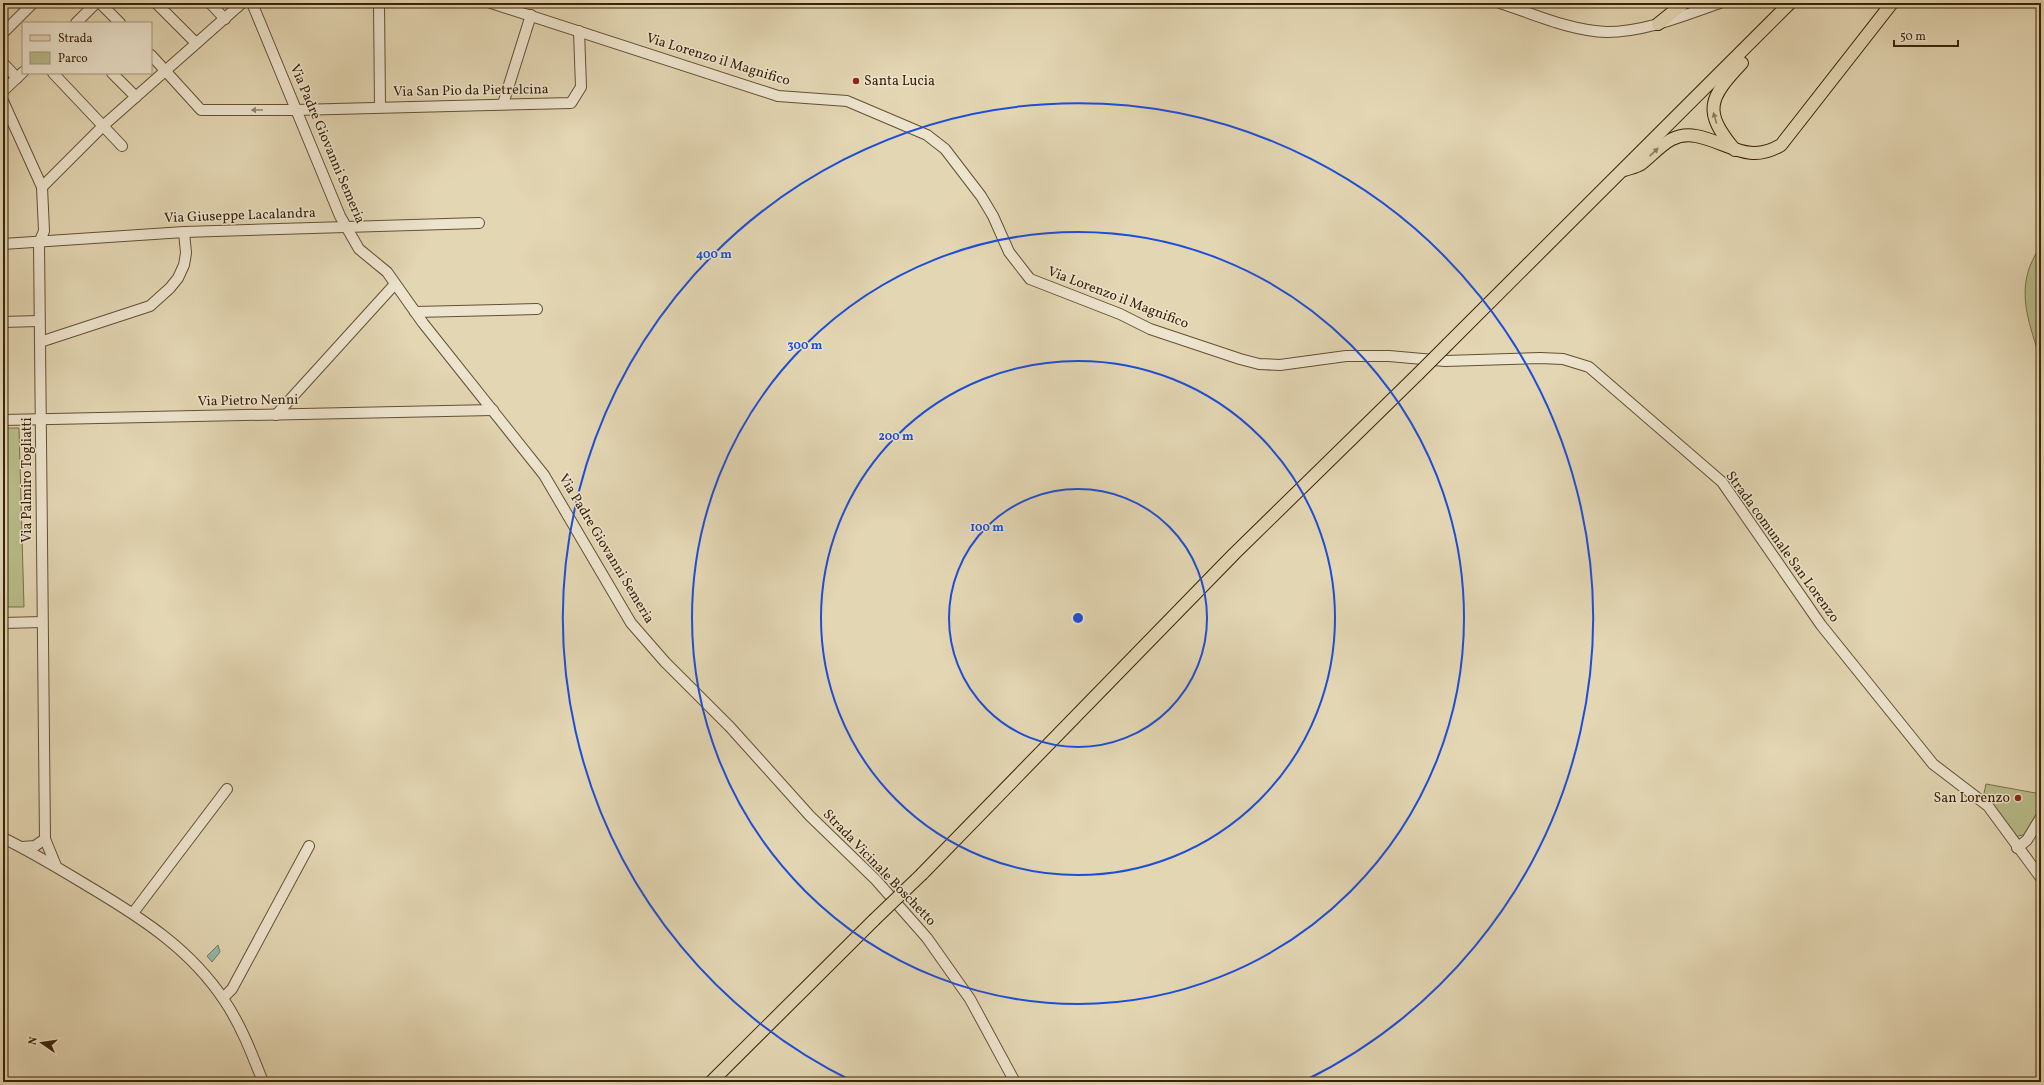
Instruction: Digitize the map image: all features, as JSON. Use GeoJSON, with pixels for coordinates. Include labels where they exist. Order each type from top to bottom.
{"type":"FeatureCollection","features":[{"type":"Feature","properties":{"kind":"main road"},"geometry":{"type":"LineString","coordinates":[[1658,24],[1684,3]]}},
{"type":"Feature","properties":{"kind":"main road"},"geometry":{"type":"LineString","coordinates":[[711,1082],[922,874],[1234,554],[1418,374],[1790,3]]}},
{"type":"Feature","properties":{"kind":"main road"},"geometry":{"type":"LineString","coordinates":[[1621,172],[1640,165],[1663,143],[1678,136],[1696,136],[1736,150],[1754,154],[1770,152],[1781,145],[1885,8],[1892,3]]}},
{"type":"Feature","properties":{"kind":"main road"},"geometry":{"type":"LineString","coordinates":[[1736,150],[1722,135],[1713,117],[1714,100],[1722,84],[1743,62],[1756,38]]}},
{"type":"Feature","properties":{"kind":"street"},"geometry":{"type":"LineString","coordinates":[[3,33],[33,3]]}},
{"type":"Feature","properties":{"kind":"street"},"geometry":{"type":"LineString","coordinates":[[77,22],[96,3]]}},
{"type":"Feature","properties":{"kind":"street"},"geometry":{"type":"LineString","coordinates":[[100,3],[119,22]]}},
{"type":"Feature","properties":{"kind":"street"},"geometry":{"type":"LineString","coordinates":[[156,3],[196,43]]}},
{"type":"Feature","properties":{"kind":"street"},"geometry":{"type":"LineString","coordinates":[[210,3],[224,18]]}},
{"type":"Feature","properties":{"kind":"street"},"geometry":{"type":"LineString","coordinates":[[42,187],[104,125],[242,3]]}},
{"type":"Feature","properties":{"kind":"street","name":"Via Padre Giovanni Semeria"},"geometry":{"type":"LineString","coordinates":[[252,3],[346,226],[359,249],[387,272],[415,312],[544,475],[631,623],[665,662],[730,727],[810,816]]}},
{"type":"Feature","properties":{"kind":"street"},"geometry":{"type":"LineString","coordinates":[[379,3],[380,107]]}},
{"type":"Feature","properties":{"kind":"street","name":"Via Lorenzo il Magnifico"},"geometry":{"type":"LineString","coordinates":[[490,3],[579,30],[778,96],[847,101],[927,135],[945,149],[981,196],[993,216],[1009,252],[1030,279],[1120,314],[1150,329],[1259,364],[1280,365],[1346,356],[1389,356],[1445,360]]}},
{"type":"Feature","properties":{"kind":"street"},"geometry":{"type":"LineString","coordinates":[[1500,3],[1578,28],[1606,32],[1628,31],[1658,24],[1720,3]]}},
{"type":"Feature","properties":{"kind":"street"},"geometry":{"type":"LineString","coordinates":[[503,104],[531,15]]}},
{"type":"Feature","properties":{"kind":"street","name":"Via San Pio da Pietrelcina"},"geometry":{"type":"LineString","coordinates":[[152,56],[201,110],[296,110],[570,103],[581,87],[579,30]]}},
{"type":"Feature","properties":{"kind":"street"},"geometry":{"type":"LineString","coordinates":[[3,63],[20,75],[3,91]]}},
{"type":"Feature","properties":{"kind":"street"},"geometry":{"type":"LineString","coordinates":[[54,74],[104,125],[122,146]]}},
{"type":"Feature","properties":{"kind":"street"},"geometry":{"type":"LineString","coordinates":[[113,74],[136,97]]}},
{"type":"Feature","properties":{"kind":"street","name":"Via Palmiro Togliatti"},"geometry":{"type":"LineString","coordinates":[[3,101],[42,187],[44,231],[39,243],[45,839],[56,866]]}},
{"type":"Feature","properties":{"kind":"street","name":"Via Giuseppe Lacalandra"},"geometry":{"type":"LineString","coordinates":[[3,244],[39,243],[184,232],[479,223]]}},
{"type":"Feature","properties":{"kind":"street"},"geometry":{"type":"LineString","coordinates":[[40,342],[150,306],[170,288],[178,278],[184,265],[186,253],[184,232]]}},
{"type":"Feature","properties":{"kind":"street"},"geometry":{"type":"LineString","coordinates":[[276,414],[395,284]]}},
{"type":"Feature","properties":{"kind":"street"},"geometry":{"type":"LineString","coordinates":[[415,312],[537,309]]}},
{"type":"Feature","properties":{"kind":"street"},"geometry":{"type":"LineString","coordinates":[[3,322],[40,321]]}},
{"type":"Feature","properties":{"kind":"street","name":"Strada comunale San Lorenzo"},"geometry":{"type":"LineString","coordinates":[[1445,360],[1563,359],[1589,367],[1722,482],[1821,625],[1933,764],[1988,806],[2017,848],[2041,878]]}},
{"type":"Feature","properties":{"kind":"street","name":"Via Pietro Nenni"},"geometry":{"type":"LineString","coordinates":[[3,420],[493,410]]}},
{"type":"Feature","properties":{"kind":"street"},"geometry":{"type":"LineString","coordinates":[[3,623],[42,622]]}},
{"type":"Feature","properties":{"kind":"street"},"geometry":{"type":"LineString","coordinates":[[133,913],[227,789]]}},
{"type":"Feature","properties":{"kind":"street","name":"Strada Vicinale Boschetto"},"geometry":{"type":"LineString","coordinates":[[810,816],[876,880],[927,938],[970,999],[1016,1082]]}},
{"type":"Feature","properties":{"kind":"street"},"geometry":{"type":"LineString","coordinates":[[2017,848],[2027,840],[2041,817]]}},
{"type":"Feature","properties":{"kind":"street"},"geometry":{"type":"LineString","coordinates":[[3,838],[56,866],[133,913],[155,928],[190,958],[223,998],[238,1022],[263,1082]]}},
{"type":"Feature","properties":{"kind":"street"},"geometry":{"type":"LineString","coordinates":[[22,847],[35,846],[45,839]]}},
{"type":"Feature","properties":{"kind":"street"},"geometry":{"type":"LineString","coordinates":[[223,998],[232,989],[309,846]]}},
{"type":"Feature","properties":{"kind":"green space"},"geometry":{"type":"Polygon","coordinates":[[[2041,247],[2041,363],[2028,318],[2025,295],[2031,263],[2038,249],[2041,247]]]}},
{"type":"Feature","properties":{"kind":"green space"},"geometry":{"type":"Polygon","coordinates":[[[3,428],[19,428],[24,607],[3,607],[3,428]]]}},
{"type":"Feature","properties":{"kind":"green space"},"geometry":{"type":"Polygon","coordinates":[[[1986,784],[2041,794],[2041,807],[2027,834],[2014,837],[1983,798],[1986,784]]]}},
{"type":"Feature","properties":{"kind":"shaded area"},"geometry":{"type":"Polygon","coordinates":[[[218,945],[220,952],[212,962],[207,956],[218,945]]]}},
{"type":"Feature","properties":{"kind":"place","name":"Santa Lucia"},"geometry":{"type":"Point","coordinates":[856,81]}},
{"type":"Feature","properties":{"kind":"place","name":"San Lorenzo"},"geometry":{"type":"Point","coordinates":[2018,798]}}]}
